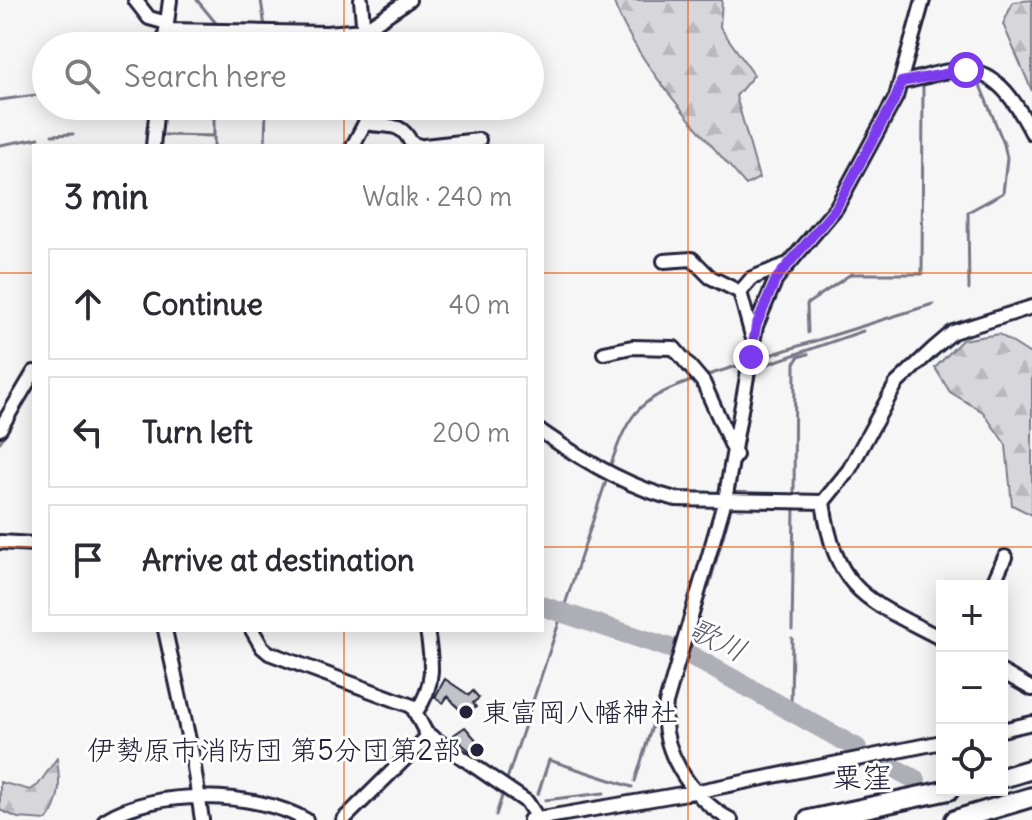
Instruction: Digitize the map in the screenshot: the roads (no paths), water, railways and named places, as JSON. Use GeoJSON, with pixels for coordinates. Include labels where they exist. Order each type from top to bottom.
{"type":"FeatureCollection","features":[{"type":"Feature","properties":{"kind":"highway"},"geometry":{"type":"LineString","coordinates":[[1008,776],[1032,769]]}},
{"type":"Feature","properties":{"kind":"highway"},"geometry":{"type":"LineString","coordinates":[[809,820],[936,793]]}},
{"type":"Feature","properties":{"kind":"highway"},"geometry":{"type":"LineString","coordinates":[[851,820],[937,796]]}},
{"type":"Feature","properties":{"kind":"highway"},"geometry":{"type":"LineString","coordinates":[[955,820],[1032,797]]}},
{"type":"Feature","properties":{"kind":"street"},"geometry":{"type":"LineString","coordinates":[[135,0],[149,18],[167,26],[303,32]]}},
{"type":"Feature","properties":{"kind":"street"},"geometry":{"type":"LineString","coordinates":[[166,32],[170,0]]}},
{"type":"Feature","properties":{"kind":"street"},"geometry":{"type":"LineString","coordinates":[[361,0],[364,30]]}},
{"type":"Feature","properties":{"kind":"street"},"geometry":{"type":"LineString","coordinates":[[339,32],[364,30],[409,0]]}},
{"type":"Feature","properties":{"kind":"street"},"geometry":{"type":"LineString","coordinates":[[731,820],[679,769],[663,727],[736,455],[753,339],[766,300],[785,265],[836,208],[896,97],[923,0]]}},
{"type":"Feature","properties":{"kind":"street"},"geometry":{"type":"LineString","coordinates":[[901,82],[949,71],[984,73],[997,80],[1032,133]]}},
{"type":"Feature","properties":{"kind":"street"},"geometry":{"type":"LineString","coordinates":[[153,144],[156,120]]}},
{"type":"Feature","properties":{"kind":"street"},"geometry":{"type":"LineString","coordinates":[[354,144],[366,120]]}},
{"type":"Feature","properties":{"kind":"street"},"geometry":{"type":"LineString","coordinates":[[365,123],[396,125],[406,131],[411,143],[415,144]]}},
{"type":"Feature","properties":{"kind":"street"},"geometry":{"type":"LineString","coordinates":[[441,144],[479,140]]}},
{"type":"Feature","properties":{"kind":"street"},"geometry":{"type":"LineString","coordinates":[[664,261],[692,259],[710,277],[740,292],[753,339]]}},
{"type":"Feature","properties":{"kind":"street"},"geometry":{"type":"LineString","coordinates":[[740,292],[752,278],[785,265]]}},
{"type":"Feature","properties":{"kind":"street"},"geometry":{"type":"LineString","coordinates":[[936,636],[864,598],[852,587],[827,531],[823,502],[849,470],[896,384],[933,349],[953,332],[1032,307]]}},
{"type":"Feature","properties":{"kind":"street"},"geometry":{"type":"LineString","coordinates":[[604,353],[632,347],[674,348],[703,382],[736,455]]}},
{"type":"Feature","properties":{"kind":"street"},"geometry":{"type":"LineString","coordinates":[[0,429],[32,375]]}},
{"type":"Feature","properties":{"kind":"street"},"geometry":{"type":"LineString","coordinates":[[544,433],[612,473],[656,494],[676,499],[823,502]]}},
{"type":"Feature","properties":{"kind":"street"},"geometry":{"type":"LineString","coordinates":[[0,542],[32,544]]}},
{"type":"Feature","properties":{"kind":"street"},"geometry":{"type":"LineString","coordinates":[[995,580],[1005,557]]}},
{"type":"Feature","properties":{"kind":"street"},"geometry":{"type":"LineString","coordinates":[[165,632],[204,820]]}},
{"type":"Feature","properties":{"kind":"street"},"geometry":{"type":"LineString","coordinates":[[253,632],[269,653],[412,706],[429,735],[530,804],[534,819],[699,791],[936,743]]}},
{"type":"Feature","properties":{"kind":"street"},"geometry":{"type":"LineString","coordinates":[[416,712],[430,687],[433,670],[427,632]]}},
{"type":"Feature","properties":{"kind":"street"},"geometry":{"type":"LineString","coordinates":[[1008,675],[1032,689]]}},
{"type":"Feature","properties":{"kind":"street"},"geometry":{"type":"LineString","coordinates":[[1008,729],[1032,723]]}},
{"type":"Feature","properties":{"kind":"street"},"geometry":{"type":"LineString","coordinates":[[343,820],[429,735]]}},
{"type":"Feature","properties":{"kind":"street"},"geometry":{"type":"LineString","coordinates":[[105,820],[121,811],[156,801],[200,799],[258,801],[306,820]]}},
{"type":"Feature","properties":{"kind":"waterway"},"geometry":{"type":"LineString","coordinates":[[197,0],[215,22]]}},
{"type":"Feature","properties":{"kind":"waterway"},"geometry":{"type":"LineString","coordinates":[[261,0],[265,27]]}},
{"type":"Feature","properties":{"kind":"waterway"},"geometry":{"type":"LineString","coordinates":[[969,289],[968,212],[1003,193],[1007,158],[977,78]]}},
{"type":"Feature","properties":{"kind":"waterway"},"geometry":{"type":"LineString","coordinates":[[808,333],[807,304],[851,274],[922,274],[923,87]]}},
{"type":"Feature","properties":{"kind":"waterway","name":"歌川"},"geometry":{"type":"LineString","coordinates":[[0,100],[32,96]]}},
{"type":"Feature","properties":{"kind":"waterway","name":"歌川"},"geometry":{"type":"LineString","coordinates":[[214,120],[214,144]]}},
{"type":"Feature","properties":{"kind":"waterway"},"geometry":{"type":"LineString","coordinates":[[265,144],[266,120]]}},
{"type":"Feature","properties":{"kind":"waterway"},"geometry":{"type":"LineString","coordinates":[[346,144],[354,132]]}},
{"type":"Feature","properties":{"kind":"waterway"},"geometry":{"type":"LineString","coordinates":[[52,135],[73,134]]}},
{"type":"Feature","properties":{"kind":"waterway"},"geometry":{"type":"LineString","coordinates":[[165,135],[214,136]]}},
{"type":"Feature","properties":{"kind":"waterway"},"geometry":{"type":"LineString","coordinates":[[0,145],[39,138]]}},
{"type":"Feature","properties":{"kind":"waterway"},"geometry":{"type":"LineString","coordinates":[[754,360],[933,304]]}},
{"type":"Feature","properties":{"kind":"waterway"},"geometry":{"type":"LineString","coordinates":[[734,493],[756,368],[863,331]]}},
{"type":"Feature","properties":{"kind":"waterway"},"geometry":{"type":"LineString","coordinates":[[794,494],[795,363],[798,357],[808,354]]}},
{"type":"Feature","properties":{"kind":"waterway"},"geometry":{"type":"LineString","coordinates":[[705,376],[743,364]]}},
{"type":"Feature","properties":{"kind":"waterway"},"geometry":{"type":"LineString","coordinates":[[611,464],[625,430],[640,408],[663,393],[697,379]]}},
{"type":"Feature","properties":{"kind":"waterway"},"geometry":{"type":"LineString","coordinates":[[0,442],[32,389]]}},
{"type":"Feature","properties":{"kind":"waterway"},"geometry":{"type":"LineString","coordinates":[[506,782],[607,478]]}},
{"type":"Feature","properties":{"kind":"waterway"},"geometry":{"type":"LineString","coordinates":[[792,630],[794,506]]}},
{"type":"Feature","properties":{"kind":"waterway"},"geometry":{"type":"LineString","coordinates":[[709,586],[731,508]]}},
{"type":"Feature","properties":{"kind":"waterway"},"geometry":{"type":"LineString","coordinates":[[688,654],[705,596]]}},
{"type":"Feature","properties":{"kind":"waterway","name":"歌川"},"geometry":{"type":"LineString","coordinates":[[544,607],[688,654],[857,748]]}},
{"type":"Feature","properties":{"kind":"waterway"},"geometry":{"type":"LineString","coordinates":[[791,711],[792,638]]}},
{"type":"Feature","properties":{"kind":"waterway"},"geometry":{"type":"LineString","coordinates":[[635,781],[673,659]]}},
{"type":"Feature","properties":{"kind":"waterway"},"geometry":{"type":"LineString","coordinates":[[538,794],[549,760],[632,787]]}},
{"type":"Feature","properties":{"kind":"waterway","name":"歌川"},"geometry":{"type":"LineString","coordinates":[[885,763],[916,780]]}},
{"type":"Feature","properties":{"kind":"waterway"},"geometry":{"type":"LineString","coordinates":[[496,815],[504,790]]}},
{"type":"Feature","properties":{"kind":"waterway"},"geometry":{"type":"LineString","coordinates":[[545,800],[604,793]]}},
{"type":"Feature","properties":{"kind":"place","name":"東富岡八幡神社"},"geometry":{"type":"Point","coordinates":[466,712]}},
{"type":"Feature","properties":{"kind":"place","name":"伊勢原市消防団 第5分団第2部"},"geometry":{"type":"Point","coordinates":[477,750]}},
{"type":"Feature","properties":{"kind":"district","name":"粟窪"},"geometry":{"type":"Point","coordinates":[862,777]}}]}
